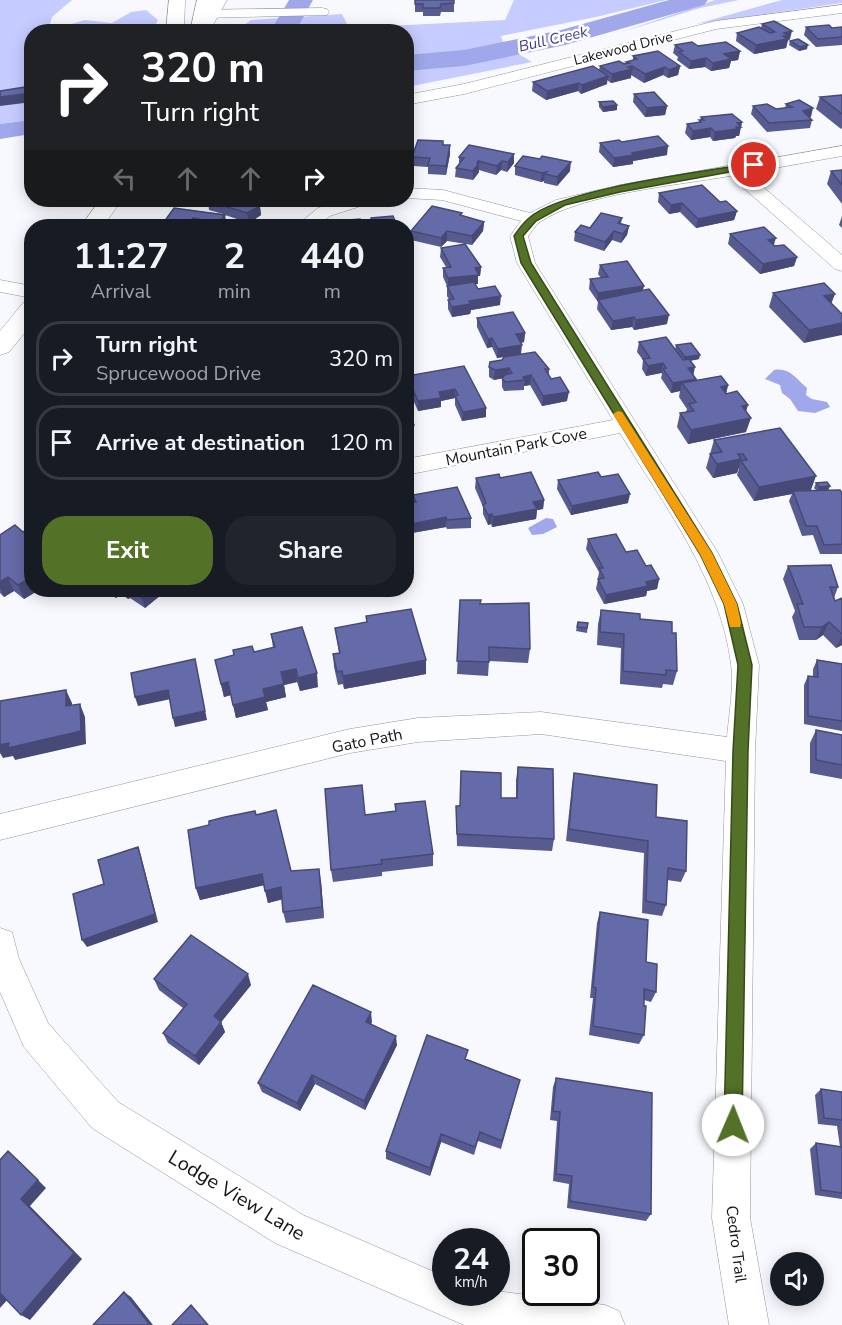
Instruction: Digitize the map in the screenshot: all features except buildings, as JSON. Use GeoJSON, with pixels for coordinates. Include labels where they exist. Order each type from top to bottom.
{"type":"FeatureCollection","features":[{"type":"Feature","properties":{"kind":"main road"},"geometry":{"type":"LineString","coordinates":[[176,24],[177,6]]}},
{"type":"Feature","properties":{"kind":"main road"},"geometry":{"type":"LineString","coordinates":[[0,347],[24,318]]}},
{"type":"Feature","properties":{"kind":"street","name":"Lakewood Drive"},"geometry":{"type":"LineString","coordinates":[[414,98],[464,89],[716,25],[842,9]]}},
{"type":"Feature","properties":{"kind":"street"},"geometry":{"type":"LineString","coordinates":[[206,15],[322,12]]}},
{"type":"Feature","properties":{"kind":"street"},"geometry":{"type":"LineString","coordinates":[[414,194],[443,195],[532,219],[562,204],[620,190],[842,151]]}},
{"type":"Feature","properties":{"kind":"street"},"geometry":{"type":"LineString","coordinates":[[732,169],[842,265]]}},
{"type":"Feature","properties":{"kind":"street"},"geometry":{"type":"LineString","coordinates":[[314,219],[324,212],[340,207]]}},
{"type":"Feature","properties":{"kind":"street","name":"Cedro Trail"},"geometry":{"type":"LineString","coordinates":[[532,219],[519,236],[526,263],[706,553],[730,604],[745,665],[741,751],[731,1218],[749,1325]]}},
{"type":"Feature","properties":{"kind":"street"},"geometry":{"type":"LineString","coordinates":[[0,286],[24,290]]}},
{"type":"Feature","properties":{"kind":"street","name":"Mountain Park Cove"},"geometry":{"type":"LineString","coordinates":[[414,465],[625,425]]}},
{"type":"Feature","properties":{"kind":"street","name":"Gato Path"},"geometry":{"type":"LineString","coordinates":[[0,827],[350,741],[418,730],[541,723],[741,751]]}},
{"type":"Feature","properties":{"kind":"street","name":"Lodge View Lane"},"geometry":{"type":"LineString","coordinates":[[0,943],[3,960],[36,1035],[105,1115],[289,1229],[469,1307],[605,1325]]}},
{"type":"Feature","properties":{"kind":"shaded area"},"geometry":{"type":"Polygon","coordinates":[[[0,0],[72,0],[52,17],[50,24],[24,24],[24,121],[0,124],[0,0]]]}},
{"type":"Feature","properties":{"kind":"shaded area"},"geometry":{"type":"Polygon","coordinates":[[[514,0],[666,0],[501,36],[504,45],[532,62],[414,86],[414,25],[505,20],[514,0]]]}},
{"type":"Feature","properties":{"kind":"shaded area"},"geometry":{"type":"Polygon","coordinates":[[[715,0],[739,0],[700,8],[619,33],[715,0]]]}},
{"type":"Feature","properties":{"kind":"shaded area"},"geometry":{"type":"Polygon","coordinates":[[[782,0],[842,0],[842,3],[696,24],[782,0]]]}},
{"type":"Feature","properties":{"kind":"shaded area"},"geometry":{"type":"Polygon","coordinates":[[[146,10],[158,20],[156,24],[72,24],[85,20],[112,23],[131,12],[146,10]]]}},
{"type":"Feature","properties":{"kind":"shaded area"},"geometry":{"type":"Polygon","coordinates":[[[342,14],[347,24],[246,24],[251,20],[342,14]]]}},
{"type":"Feature","properties":{"kind":"shaded area"},"geometry":{"type":"Polygon","coordinates":[[[24,121],[24,135],[0,139],[0,124],[24,121]]]}},
{"type":"Feature","properties":{"kind":"shaded area"},"geometry":{"type":"Polygon","coordinates":[[[774,370],[784,370],[792,374],[807,388],[806,395],[812,399],[827,402],[830,407],[815,413],[798,411],[790,399],[782,393],[780,385],[765,379],[774,370]]]}},
{"type":"Feature","properties":{"kind":"shaded area"},"geometry":{"type":"Polygon","coordinates":[[[546,518],[553,519],[557,527],[543,534],[532,535],[528,528],[546,518]]]}},
{"type":"Feature","properties":{"kind":"waterway"},"geometry":{"type":"LineString","coordinates":[[287,24],[301,0]]}},
{"type":"Feature","properties":{"kind":"waterway","name":"Bull Creek"},"geometry":{"type":"LineString","coordinates":[[414,62],[464,58],[565,37],[696,0]]}},
{"type":"Feature","properties":{"kind":"slow traffic"},"geometry":{"type":"LineString","coordinates":[[618,414],[706,553],[730,604],[735,623]]}},
{"type":"Feature","properties":{"kind":"route"},"geometry":{"type":"LineString","coordinates":[[733,1125],[745,665],[730,604],[706,553],[526,263],[519,236],[532,219],[562,204],[620,190],[754,165]]}}]}
